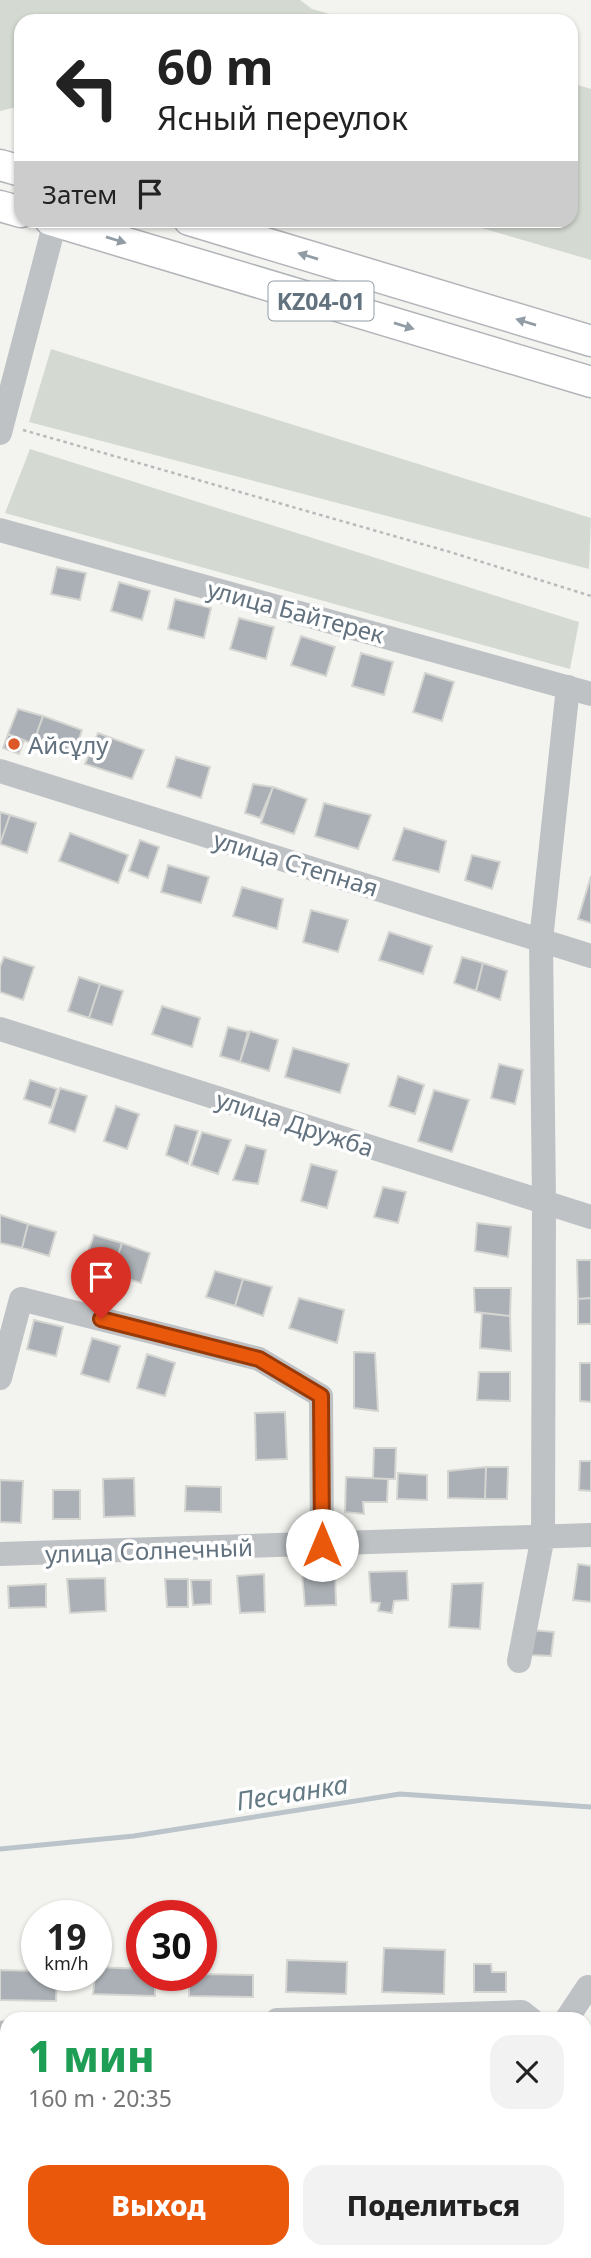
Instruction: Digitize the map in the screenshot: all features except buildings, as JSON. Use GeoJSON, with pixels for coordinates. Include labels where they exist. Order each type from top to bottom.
{"type":"FeatureCollection","features":[{"type":"Feature","properties":{"kind":"main road","name":"KZ04-01"},"geometry":{"type":"LineString","coordinates":[[76,228],[591,382]]}},
{"type":"Feature","properties":{"kind":"main road","name":"KZ04-01"},"geometry":{"type":"LineString","coordinates":[[216,228],[591,341]]}},
{"type":"Feature","properties":{"kind":"street"},"geometry":{"type":"LineString","coordinates":[[1,429],[51,228]]}},
{"type":"Feature","properties":{"kind":"street","name":"улица Байтерек"},"geometry":{"type":"LineString","coordinates":[[0,530],[580,690]]}},
{"type":"Feature","properties":{"kind":"street"},"geometry":{"type":"LineString","coordinates":[[519,1661],[543,1536],[544,1202],[541,940],[580,690]]}},
{"type":"Feature","properties":{"kind":"street","name":"улица Степная"},"geometry":{"type":"LineString","coordinates":[[0,771],[591,956]]}},
{"type":"Feature","properties":{"kind":"street","name":"улица Дружба"},"geometry":{"type":"LineString","coordinates":[[0,1029],[591,1217]]}},
{"type":"Feature","properties":{"kind":"street"},"geometry":{"type":"LineString","coordinates":[[0,1378],[22,1299],[259,1359],[321,1396],[322,1545]]}},
{"type":"Feature","properties":{"kind":"street","name":"улица Солнечный"},"geometry":{"type":"LineString","coordinates":[[0,1554],[591,1535]]}},
{"type":"Feature","properties":{"kind":"street"},"geometry":{"type":"LineString","coordinates":[[571,2012],[588,1987]]}},
{"type":"Feature","properties":{"kind":"path"},"geometry":{"type":"LineString","coordinates":[[1,429],[450,552],[591,596]]}},
{"type":"Feature","properties":{"kind":"shaded area"},"geometry":{"type":"Polygon","coordinates":[[[0,0],[300,0],[312,9],[330,14],[14,14],[14,108],[0,111],[0,0]]]}},
{"type":"Feature","properties":{"kind":"shaded area"},"geometry":{"type":"Polygon","coordinates":[[[578,85],[591,89],[591,260],[482,228],[578,228],[578,85]]]}},
{"type":"Feature","properties":{"kind":"shaded area"},"geometry":{"type":"Polygon","coordinates":[[[51,349],[591,518],[589,569],[29,422],[51,349]]]}},
{"type":"Feature","properties":{"kind":"shaded area"},"geometry":{"type":"Polygon","coordinates":[[[30,449],[579,622],[570,669],[5,513],[30,449]]]}},
{"type":"Feature","properties":{"kind":"waterway","name":"Песчанка"},"geometry":{"type":"LineString","coordinates":[[0,1849],[134,1836],[400,1794],[591,1807]]}},
{"type":"Feature","properties":{"kind":"place","name":"Айсұлу"},"geometry":{"type":"Point","coordinates":[14,744]}},
{"type":"Feature","properties":{"kind":"route"},"geometry":{"type":"LineString","coordinates":[[101,1319],[259,1359],[321,1396],[322,1545]]}}]}
